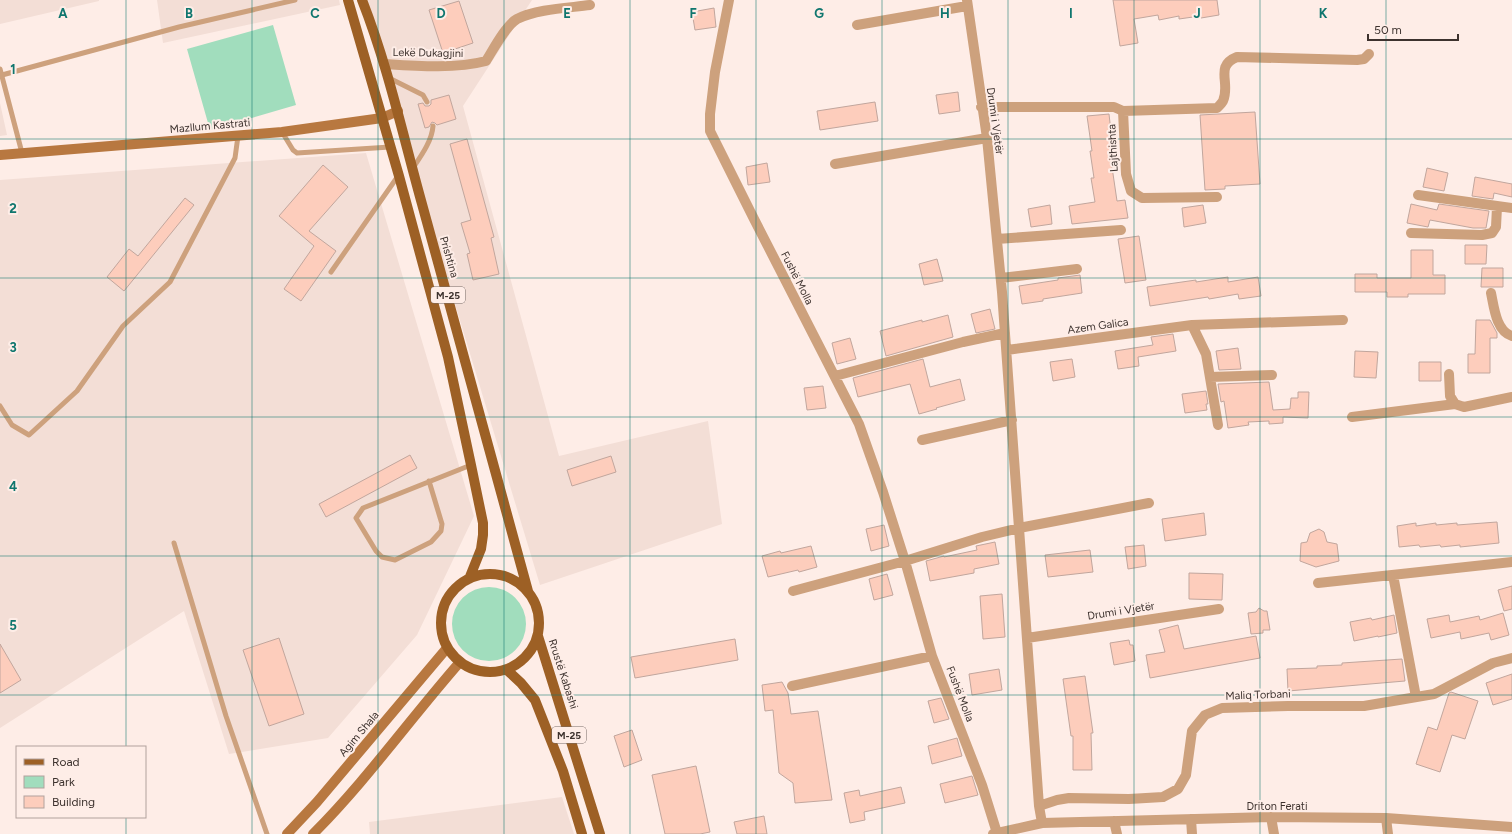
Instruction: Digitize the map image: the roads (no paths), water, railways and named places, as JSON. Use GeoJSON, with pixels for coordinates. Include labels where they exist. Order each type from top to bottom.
{"type":"FeatureCollection","features":[{"type":"Feature","properties":{"kind":"main road","name":"M-25"},"geometry":{"type":"LineString","coordinates":[[348,0],[399,176],[448,358],[471,465],[483,524],[483,535],[481,549],[469,579]]}},
{"type":"Feature","properties":{"kind":"main road","name":"Prishtina"},"geometry":{"type":"LineString","coordinates":[[362,0],[385,64],[412,169],[464,353],[528,591],[536,605],[540,620],[538,636],[532,651],[521,662],[507,670],[494,673],[470,669],[460,662],[447,648],[441,626],[442,614],[445,603],[451,593],[460,585],[469,579],[485,574],[501,575],[516,581],[528,591]]}},
{"type":"Feature","properties":{"kind":"main road","name":"Mazllum Kastrati"},"geometry":{"type":"LineString","coordinates":[[0,155],[282,132],[382,118],[398,111]]}},
{"type":"Feature","properties":{"kind":"main road","name":"Rrustë Kabashi"},"geometry":{"type":"LineString","coordinates":[[538,636],[600,834]]}},
{"type":"Feature","properties":{"kind":"main road","name":"Agim Shala"},"geometry":{"type":"LineString","coordinates":[[287,834],[447,648]]}},
{"type":"Feature","properties":{"kind":"main road"},"geometry":{"type":"LineString","coordinates":[[313,834],[332,815],[363,779],[460,662]]}},
{"type":"Feature","properties":{"kind":"main road","name":"M-25"},"geometry":{"type":"LineString","coordinates":[[507,670],[513,674],[535,700],[563,771],[582,834]]}},
{"type":"Feature","properties":{"kind":"street","name":"Fushë Molla"},"geometry":{"type":"LineString","coordinates":[[728,0],[715,72],[710,114],[710,131],[859,424],[905,561],[932,656],[982,785],[995,834]]}},
{"type":"Feature","properties":{"kind":"street","name":"Drumi i Vjetër"},"geometry":{"type":"LineString","coordinates":[[857,25],[967,3],[986,138],[1001,278],[1039,806],[1042,823]]}},
{"type":"Feature","properties":{"kind":"street","name":"Lekë Dukagjini"},"geometry":{"type":"LineString","coordinates":[[385,64],[410,66],[469,66],[486,61],[502,35],[516,20],[538,13],[590,5]]}},
{"type":"Feature","properties":{"kind":"street"},"geometry":{"type":"LineString","coordinates":[[1123,111],[1217,108],[1223,102],[1224,68],[1229,60],[1237,57],[1357,60],[1364,59],[1369,54]]}},
{"type":"Feature","properties":{"kind":"street","name":"Lajthishta"},"geometry":{"type":"LineString","coordinates":[[981,107],[1114,107],[1123,111],[1126,174],[1131,191],[1142,198],[1217,198]]}},
{"type":"Feature","properties":{"kind":"street"},"geometry":{"type":"LineString","coordinates":[[835,164],[986,138]]}},
{"type":"Feature","properties":{"kind":"street"},"geometry":{"type":"LineString","coordinates":[[1418,195],[1512,208]]}},
{"type":"Feature","properties":{"kind":"street"},"geometry":{"type":"LineString","coordinates":[[1411,233],[1482,235],[1492,233],[1496,227],[1497,207]]}},
{"type":"Feature","properties":{"kind":"street"},"geometry":{"type":"LineString","coordinates":[[997,240],[1122,230]]}},
{"type":"Feature","properties":{"kind":"street"},"geometry":{"type":"LineString","coordinates":[[1001,278],[1077,270]]}},
{"type":"Feature","properties":{"kind":"street"},"geometry":{"type":"LineString","coordinates":[[1491,293],[1499,324],[1507,334],[1512,336]]}},
{"type":"Feature","properties":{"kind":"street","name":"Azem Galica"},"geometry":{"type":"LineString","coordinates":[[1007,350],[1192,325],[1343,320]]}},
{"type":"Feature","properties":{"kind":"street"},"geometry":{"type":"LineString","coordinates":[[1192,325],[1206,354],[1218,424]]}},
{"type":"Feature","properties":{"kind":"street"},"geometry":{"type":"LineString","coordinates":[[835,376],[963,342],[1005,333]]}},
{"type":"Feature","properties":{"kind":"street"},"geometry":{"type":"LineString","coordinates":[[1449,374],[1450,396],[1455,404]]}},
{"type":"Feature","properties":{"kind":"street"},"geometry":{"type":"LineString","coordinates":[[1210,377],[1272,375]]}},
{"type":"Feature","properties":{"kind":"street"},"geometry":{"type":"LineString","coordinates":[[1352,417],[1455,404],[1464,407],[1512,397]]}},
{"type":"Feature","properties":{"kind":"street"},"geometry":{"type":"LineString","coordinates":[[922,440],[1012,420]]}},
{"type":"Feature","properties":{"kind":"street"},"geometry":{"type":"LineString","coordinates":[[793,591],[905,561],[982,537],[1019,528],[1149,503]]}},
{"type":"Feature","properties":{"kind":"street"},"geometry":{"type":"LineString","coordinates":[[1318,583],[1512,562]]}},
{"type":"Feature","properties":{"kind":"street"},"geometry":{"type":"LineString","coordinates":[[1393,575],[1416,697]]}},
{"type":"Feature","properties":{"kind":"street","name":"Drumi i Vjetër"},"geometry":{"type":"LineString","coordinates":[[1027,638],[1219,609]]}},
{"type":"Feature","properties":{"kind":"street"},"geometry":{"type":"LineString","coordinates":[[792,686],[932,656]]}},
{"type":"Feature","properties":{"kind":"street","name":"Maliq Torbani"},"geometry":{"type":"LineString","coordinates":[[1039,806],[1069,798],[1129,799],[1163,797],[1178,789],[1186,775],[1192,731],[1205,715],[1222,708],[1364,706],[1434,694],[1493,663],[1512,658]]}},
{"type":"Feature","properties":{"kind":"street"},"geometry":{"type":"LineString","coordinates":[[1271,817],[1274,834]]}},
{"type":"Feature","properties":{"kind":"street","name":"Driton Ferati"},"geometry":{"type":"LineString","coordinates":[[995,834],[1020,832],[1042,823],[1271,817],[1386,818],[1512,827]]}},
{"type":"Feature","properties":{"kind":"street"},"geometry":{"type":"LineString","coordinates":[[1386,818],[1388,834]]}},
{"type":"Feature","properties":{"kind":"street"},"geometry":{"type":"LineString","coordinates":[[1191,819],[1192,834]]}},
{"type":"Feature","properties":{"kind":"street"},"geometry":{"type":"LineString","coordinates":[[1114,821],[1117,834]]}},
{"type":"Feature","properties":{"kind":"lane"},"geometry":{"type":"LineString","coordinates":[[2,75],[180,27],[295,0]]}},
{"type":"Feature","properties":{"kind":"lane"},"geometry":{"type":"LineString","coordinates":[[0,69],[22,153]]}},
{"type":"Feature","properties":{"kind":"lane"},"geometry":{"type":"LineString","coordinates":[[389,78],[423,95],[427,102]]}},
{"type":"Feature","properties":{"kind":"lane"},"geometry":{"type":"LineString","coordinates":[[412,169],[426,146],[433,126]]}},
{"type":"Feature","properties":{"kind":"lane"},"geometry":{"type":"LineString","coordinates":[[282,132],[293,150],[297,153],[390,146]]}},
{"type":"Feature","properties":{"kind":"lane"},"geometry":{"type":"LineString","coordinates":[[0,406],[12,425],[29,435],[77,391],[123,326],[170,282],[235,158],[238,136]]}},
{"type":"Feature","properties":{"kind":"lane"},"geometry":{"type":"LineString","coordinates":[[331,272],[399,176]]}},
{"type":"Feature","properties":{"kind":"lane"},"geometry":{"type":"LineString","coordinates":[[429,482],[442,524],[441,531],[431,542],[395,560],[382,557],[376,551],[356,518],[363,508],[471,465]]}},
{"type":"Feature","properties":{"kind":"lane"},"geometry":{"type":"LineString","coordinates":[[174,543],[226,716],[267,834]]}}]}
